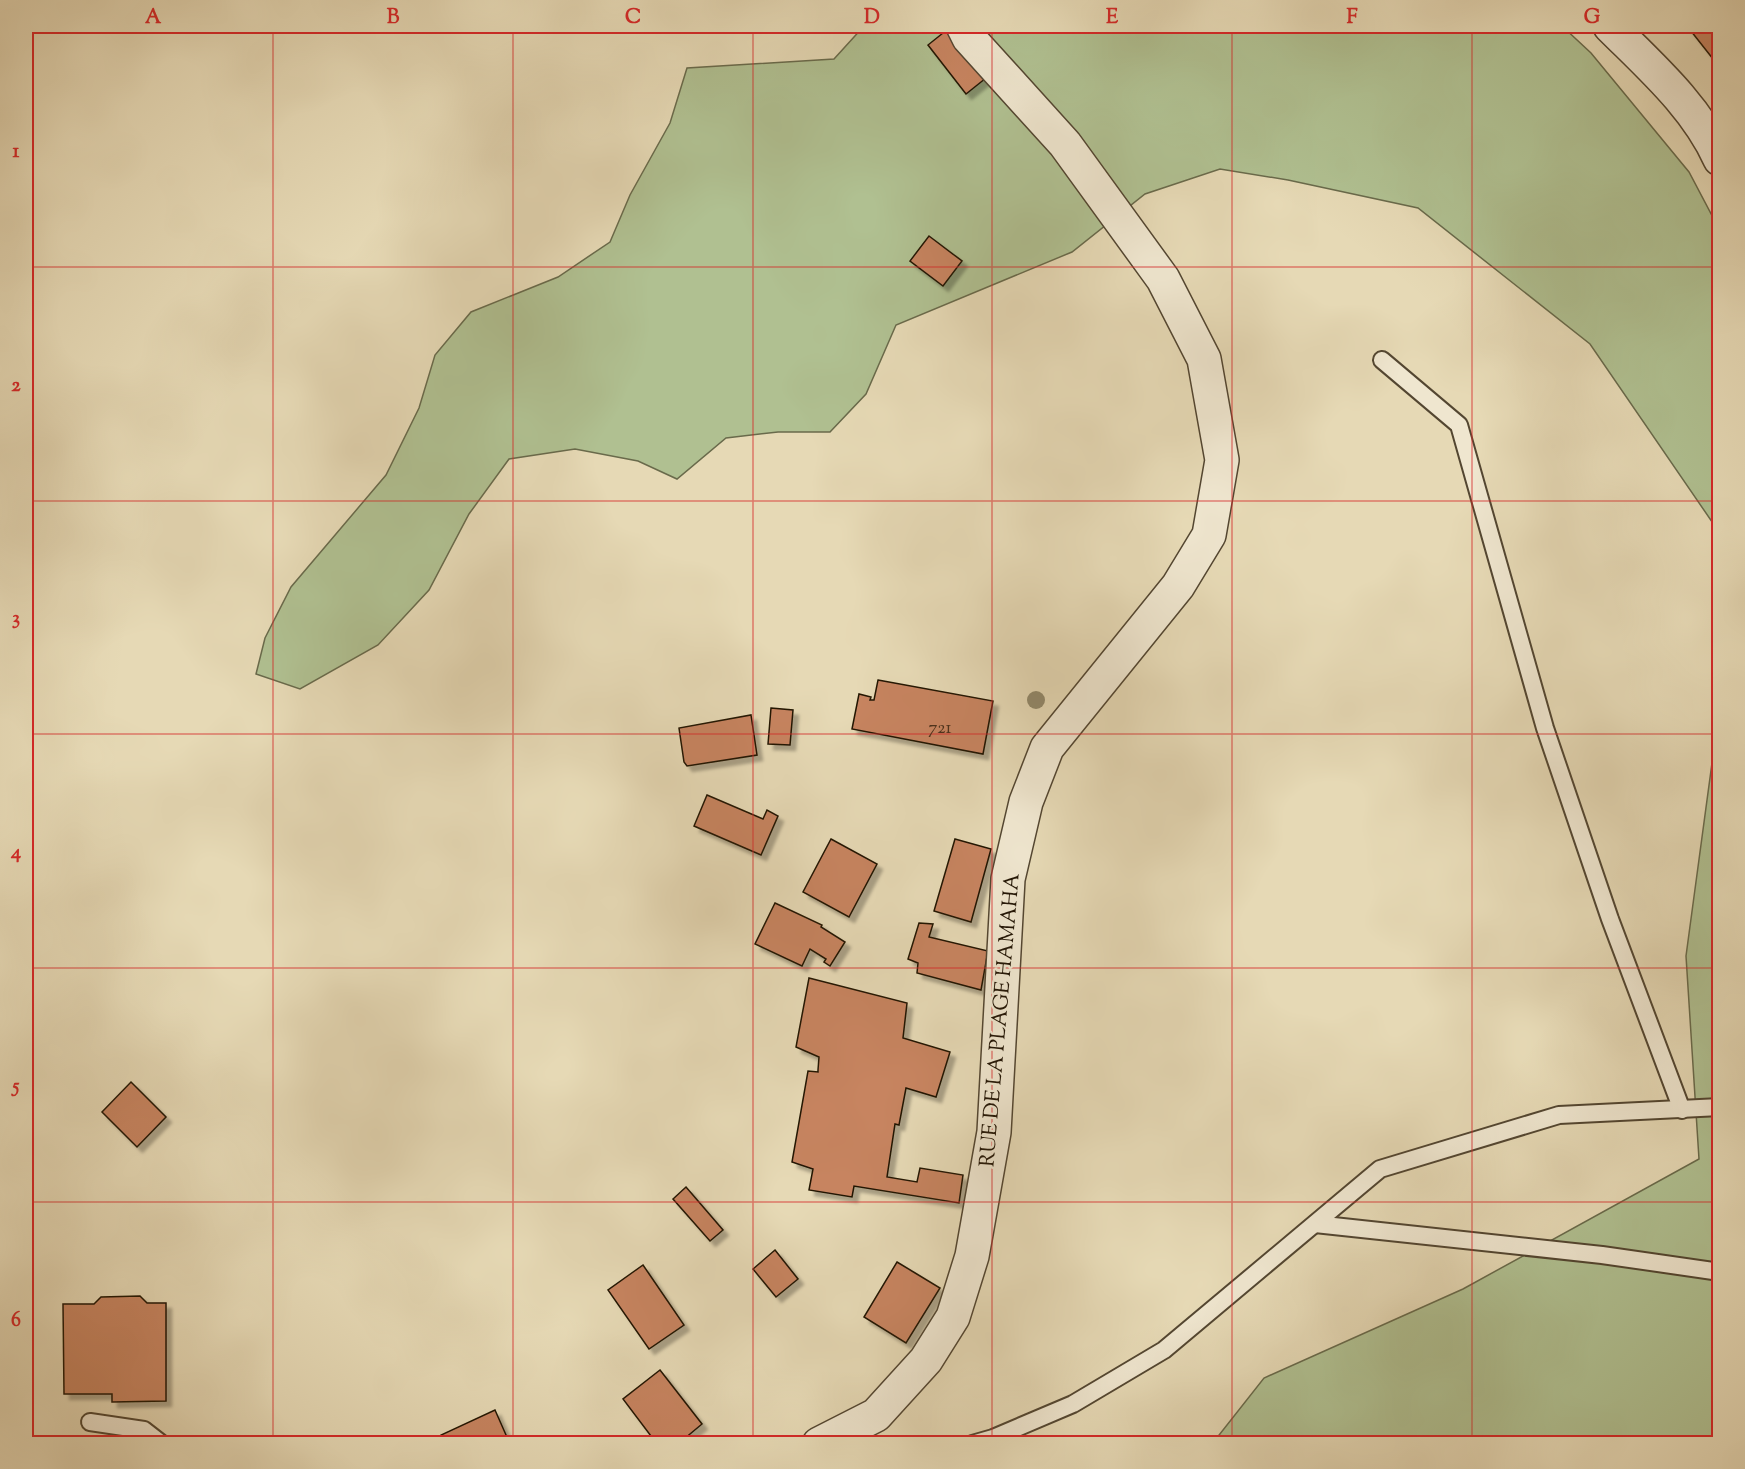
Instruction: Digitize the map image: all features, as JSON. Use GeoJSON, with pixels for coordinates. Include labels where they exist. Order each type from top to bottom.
{"type":"FeatureCollection","features":[{"type":"Feature","properties":{"kind":"street","name":"RUE DE LA PLAGE HAMAHA"},"geometry":{"type":"LineString","coordinates":[[836,1441],[876,1415],[926,1360],[953,1317],[972,1256],[994,1132],[1008,879],[1026,802],[1047,748],[1178,586],[1209,535],[1222,460],[1204,359],[1162,279],[1065,144],[969,38],[963,26]]}},
{"type":"Feature","properties":{"kind":"street"},"geometry":{"type":"LineString","coordinates":[[1610,26],[1666,81],[1710,136],[1719,159]]}},
{"type":"Feature","properties":{"kind":"lane"},"geometry":{"type":"LineString","coordinates":[[1382,360],[1459,425],[1545,728],[1610,919],[1682,1110]]}},
{"type":"Feature","properties":{"kind":"lane"},"geometry":{"type":"LineString","coordinates":[[972,1443],[993,1438],[1073,1404],[1164,1350],[1380,1169],[1559,1115],[1719,1107]]}},
{"type":"Feature","properties":{"kind":"lane"},"geometry":{"type":"LineString","coordinates":[[1315,1224],[1602,1255],[1719,1272]]}},
{"type":"Feature","properties":{"kind":"lane"},"geometry":{"type":"LineString","coordinates":[[90,1422],[144,1430],[162,1443]]}},
{"type":"Feature","properties":{"kind":"green space"},"geometry":{"type":"Polygon","coordinates":[[[864,26],[1562,26],[1591,53],[1689,172],[1719,229],[1719,532],[1590,344],[1418,208],[1288,180],[1220,169],[1145,194],[1072,252],[896,325],[866,394],[830,432],[778,432],[726,438],[677,479],[638,461],[575,449],[509,459],[469,514],[429,590],[378,645],[300,689],[256,674],[265,638],[291,587],[386,475],[419,408],[435,355],[471,312],[558,277],[610,242],[630,195],[670,123],[687,68],[834,59],[864,26]]]}},
{"type":"Feature","properties":{"kind":"green space"},"geometry":{"type":"Polygon","coordinates":[[[1719,711],[1719,1443],[1212,1444],[1264,1378],[1463,1289],[1699,1159],[1686,956],[1719,711]]]}},
{"type":"Feature","properties":{"kind":"building"},"geometry":{"type":"Polygon","coordinates":[[[1687,26],[1720,26],[1720,62],[1717,64],[1687,26]]]}},
{"type":"Feature","properties":{"kind":"building"},"geometry":{"type":"Polygon","coordinates":[[[948,29],[986,78],[966,94],[928,45],[948,29]]]}},
{"type":"Feature","properties":{"kind":"building"},"geometry":{"type":"Polygon","coordinates":[[[929,236],[962,261],[943,286],[910,261],[929,236]]]}},
{"type":"Feature","properties":{"kind":"building"},"geometry":{"type":"Polygon","coordinates":[[[878,680],[993,701],[983,754],[852,729],[859,694],[874,700],[878,680]]]}},
{"type":"Feature","properties":{"kind":"building"},"geometry":{"type":"Polygon","coordinates":[[[771,708],[793,710],[790,745],[768,744],[771,708]]]}},
{"type":"Feature","properties":{"kind":"building"},"geometry":{"type":"Polygon","coordinates":[[[751,715],[757,755],[687,766],[684,762],[679,728],[751,715]]]}},
{"type":"Feature","properties":{"kind":"building"},"geometry":{"type":"Polygon","coordinates":[[[707,795],[763,819],[767,810],[778,816],[761,855],[694,826],[707,795]]]}},
{"type":"Feature","properties":{"kind":"building"},"geometry":{"type":"Polygon","coordinates":[[[831,839],[877,864],[849,917],[803,892],[831,839]]]}},
{"type":"Feature","properties":{"kind":"building"},"geometry":{"type":"Polygon","coordinates":[[[955,839],[991,849],[971,922],[934,911],[955,839]]]}},
{"type":"Feature","properties":{"kind":"building"},"geometry":{"type":"Polygon","coordinates":[[[775,903],[822,925],[821,927],[845,942],[830,966],[824,962],[826,959],[810,949],[802,966],[755,944],[775,903]]]}},
{"type":"Feature","properties":{"kind":"building"},"geometry":{"type":"Polygon","coordinates":[[[919,923],[933,924],[929,937],[988,951],[981,990],[917,973],[918,963],[908,959],[919,923]]]}},
{"type":"Feature","properties":{"kind":"building"},"geometry":{"type":"Polygon","coordinates":[[[809,978],[907,1003],[903,1038],[950,1052],[936,1097],[906,1088],[899,1125],[895,1124],[887,1177],[917,1182],[920,1168],[963,1175],[959,1203],[854,1186],[852,1197],[809,1190],[813,1169],[792,1162],[808,1071],[818,1072],[819,1057],[796,1047],[809,978]]]}},
{"type":"Feature","properties":{"kind":"building"},"geometry":{"type":"Polygon","coordinates":[[[131,1082],[166,1117],[137,1147],[102,1112],[131,1082]]]}},
{"type":"Feature","properties":{"kind":"building"},"geometry":{"type":"Polygon","coordinates":[[[686,1187],[723,1230],[710,1241],[673,1199],[686,1187]]]}},
{"type":"Feature","properties":{"kind":"building"},"geometry":{"type":"Polygon","coordinates":[[[775,1250],[798,1279],[776,1297],[753,1269],[775,1250]]]}},
{"type":"Feature","properties":{"kind":"building"},"geometry":{"type":"Polygon","coordinates":[[[897,1262],[940,1288],[906,1343],[864,1317],[897,1262]]]}},
{"type":"Feature","properties":{"kind":"building"},"geometry":{"type":"Polygon","coordinates":[[[643,1265],[684,1325],[649,1349],[608,1290],[643,1265]]]}},
{"type":"Feature","properties":{"kind":"building"},"geometry":{"type":"Polygon","coordinates":[[[140,1296],[147,1303],[166,1303],[166,1401],[112,1402],[112,1394],[64,1394],[63,1304],[94,1304],[101,1297],[140,1296]]]}},
{"type":"Feature","properties":{"kind":"building"},"geometry":{"type":"Polygon","coordinates":[[[660,1370],[702,1424],[678,1444],[657,1444],[623,1399],[660,1370]]]}},
{"type":"Feature","properties":{"kind":"building"},"geometry":{"type":"Polygon","coordinates":[[[495,1410],[510,1444],[445,1444],[441,1435],[495,1410]]]}},
{"type":"Feature","properties":{"kind":"building"},"geometry":{"type":"Polygon","coordinates":[[[78,1436],[79,1444],[50,1442],[78,1436]]]}}]}
